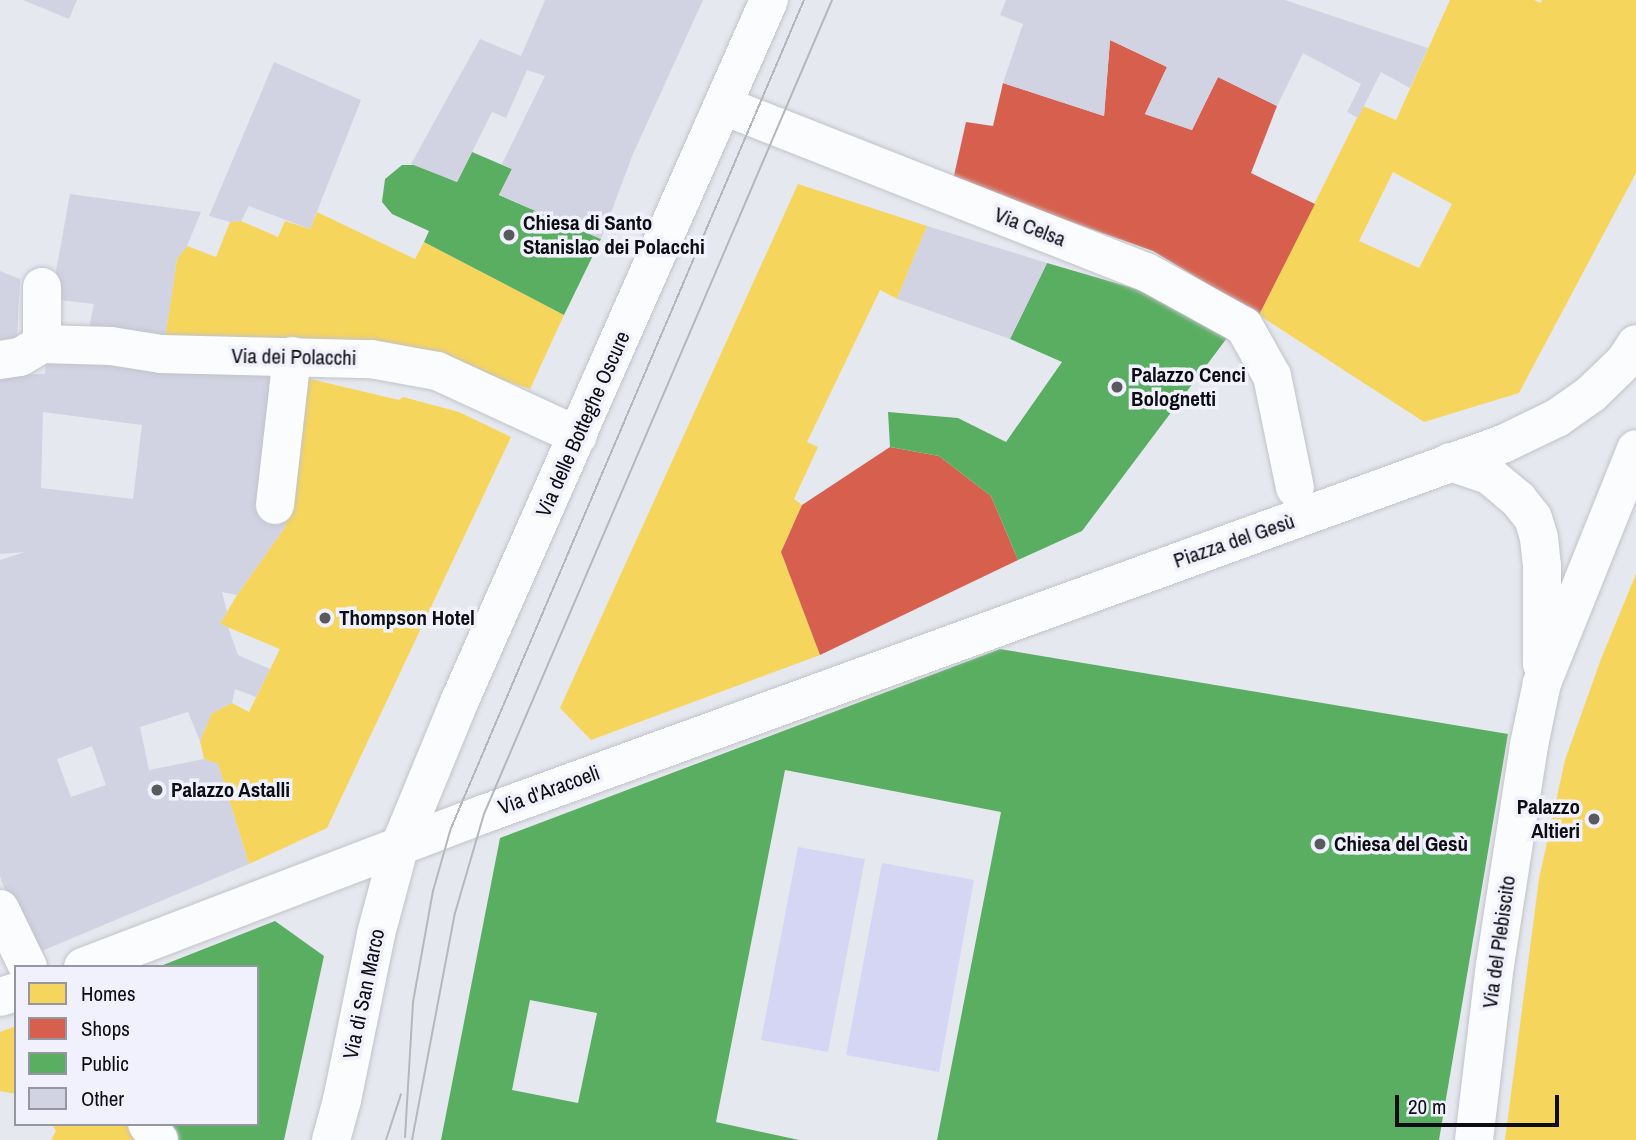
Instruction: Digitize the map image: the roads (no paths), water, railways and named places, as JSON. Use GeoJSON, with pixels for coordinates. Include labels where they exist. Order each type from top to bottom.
{"type":"FeatureCollection","features":[{"type":"Feature","properties":{"kind":"street","name":"Via delle Botteghe Oscure"},"geometry":{"type":"LineString","coordinates":[[399,848],[460,700],[769,0]]}},
{"type":"Feature","properties":{"kind":"street","name":"Via Celsa"},"geometry":{"type":"LineString","coordinates":[[724,106],[1146,272],[1244,326],[1272,376],[1295,488]]}},
{"type":"Feature","properties":{"kind":"street"},"geometry":{"type":"LineString","coordinates":[[42,287],[42,344]]}},
{"type":"Feature","properties":{"kind":"street","name":"Via dei Polacchi"},"geometry":{"type":"LineString","coordinates":[[0,360],[20,357],[42,344],[111,346],[161,354],[371,359],[437,371],[578,436]]}},
{"type":"Feature","properties":{"kind":"street","name":"Piazza del Gesù"},"geometry":{"type":"LineString","coordinates":[[1016,618],[1530,433],[1564,413],[1608,379],[1636,344]]}},
{"type":"Feature","properties":{"kind":"street"},"geometry":{"type":"LineString","coordinates":[[275,505],[292,356]]}},
{"type":"Feature","properties":{"kind":"street"},"geometry":{"type":"LineString","coordinates":[[1542,683],[1634,462]]}},
{"type":"Feature","properties":{"kind":"street"},"geometry":{"type":"LineString","coordinates":[[1450,463],[1473,468],[1495,479],[1518,499],[1533,518],[1539,538],[1542,566],[1542,683]]}},
{"type":"Feature","properties":{"kind":"street","name":"Via d'Aracoeli"},"geometry":{"type":"LineString","coordinates":[[88,965],[1016,618]]}},
{"type":"Feature","properties":{"kind":"street","name":"Via del Plebiscito"},"geometry":{"type":"LineString","coordinates":[[1474,1140],[1495,965],[1529,745],[1542,683]]}},
{"type":"Feature","properties":{"kind":"street","name":"Via di San Marco"},"geometry":{"type":"LineString","coordinates":[[331,1140],[342,1100],[376,934],[399,848]]}},
{"type":"Feature","properties":{"kind":"street"},"geometry":{"type":"LineString","coordinates":[[0,909],[27,965]]}},
{"type":"Feature","properties":{"kind":"tram line"},"geometry":{"type":"LineString","coordinates":[[405,1137],[413,1002],[433,891],[451,828],[804,0]]}},
{"type":"Feature","properties":{"kind":"tram line"},"geometry":{"type":"LineString","coordinates":[[412,1140],[455,913],[484,814],[832,0]]}},
{"type":"Feature","properties":{"kind":"tram line"},"geometry":{"type":"LineString","coordinates":[[386,1140],[401,1094]]}},
{"type":"Feature","properties":{"kind":"place","name":"Chiesa di Santo Stanislao dei Polacchi"},"geometry":{"type":"Point","coordinates":[509,235]}},
{"type":"Feature","properties":{"kind":"place","name":"Palazzo Cenci Bolognetti"},"geometry":{"type":"Point","coordinates":[1117,387]}},
{"type":"Feature","properties":{"kind":"place","name":"Thompson Hotel"},"geometry":{"type":"Point","coordinates":[325,618]}},
{"type":"Feature","properties":{"kind":"place","name":"Palazzo Astalli"},"geometry":{"type":"Point","coordinates":[157,790]}},
{"type":"Feature","properties":{"kind":"place","name":"Palazzo Altieri"},"geometry":{"type":"Point","coordinates":[1594,819]}},
{"type":"Feature","properties":{"kind":"place","name":"Chiesa del Gesù"},"geometry":{"type":"Point","coordinates":[1320,844]}}]}
